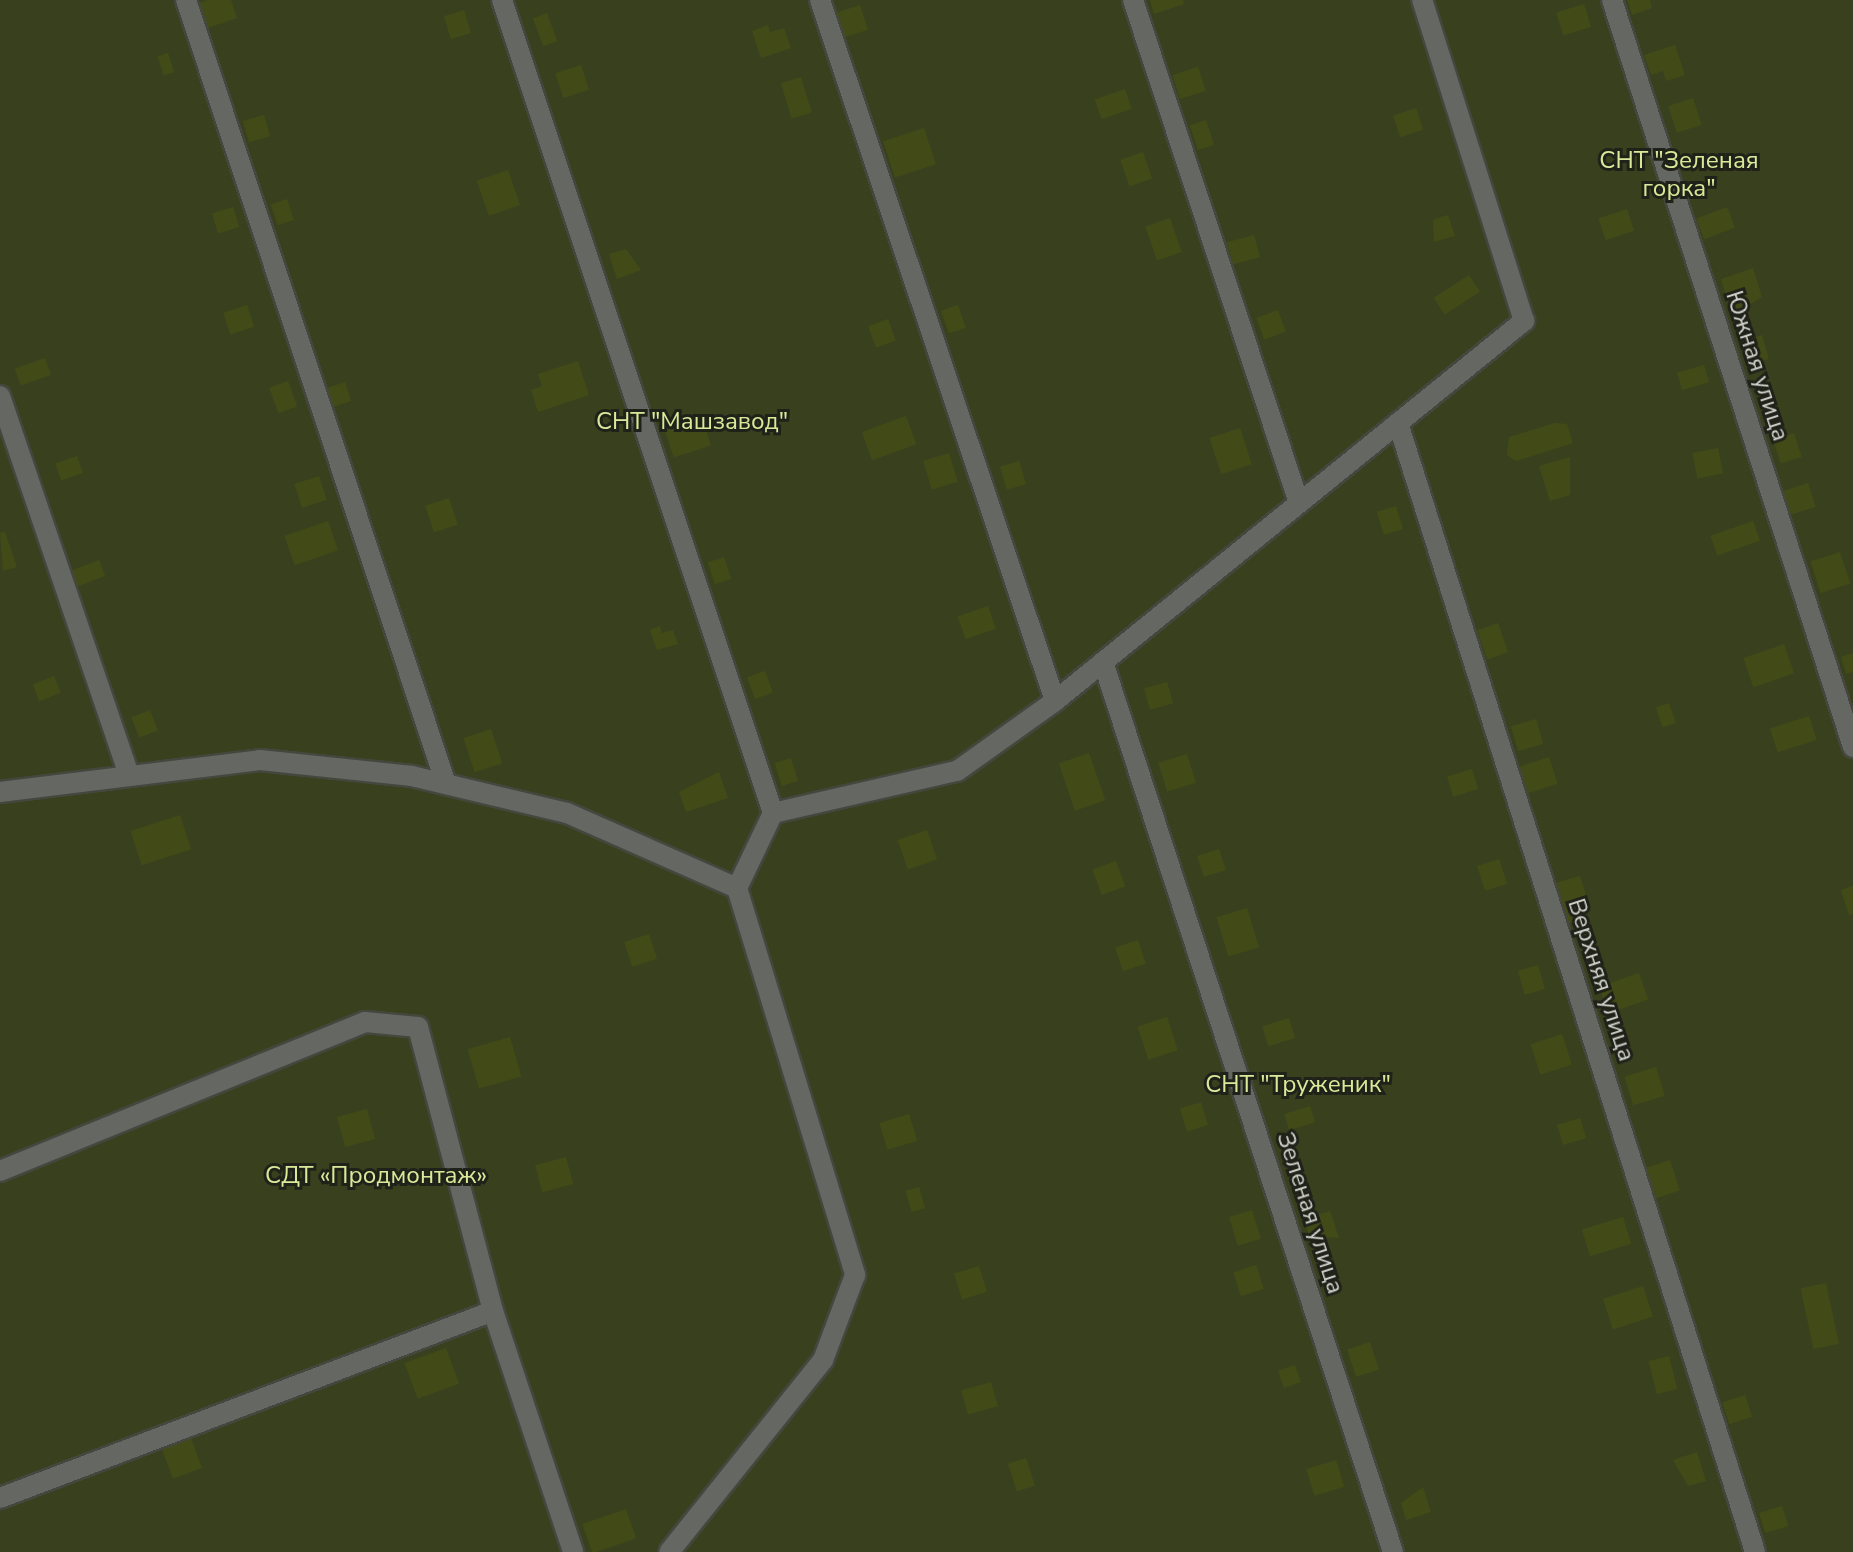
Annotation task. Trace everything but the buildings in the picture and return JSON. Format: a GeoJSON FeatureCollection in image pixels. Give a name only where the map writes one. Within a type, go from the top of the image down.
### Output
{"type":"FeatureCollection","features":[{"type":"Feature","properties":{"kind":"street"},"geometry":{"type":"LineString","coordinates":[[186,0],[446,784]]}},
{"type":"Feature","properties":{"kind":"street"},"geometry":{"type":"LineString","coordinates":[[502,0],[773,813],[737,888],[855,1275],[823,1360],[669,1552]]}},
{"type":"Feature","properties":{"kind":"street"},"geometry":{"type":"LineString","coordinates":[[820,0],[1055,701]]}},
{"type":"Feature","properties":{"kind":"street"},"geometry":{"type":"LineString","coordinates":[[1133,0],[1299,503]]}},
{"type":"Feature","properties":{"kind":"street"},"geometry":{"type":"LineString","coordinates":[[773,813],[957,771],[1055,701],[1524,321],[1422,0]]}},
{"type":"Feature","properties":{"kind":"street","name":"Южная улица"},"geometry":{"type":"LineString","coordinates":[[1612,0],[1853,747]]}},
{"type":"Feature","properties":{"kind":"street"},"geometry":{"type":"LineString","coordinates":[[0,396],[128,773]]}},
{"type":"Feature","properties":{"kind":"street","name":"Верхняя улица"},"geometry":{"type":"LineString","coordinates":[[1398,423],[1755,1552]]}},
{"type":"Feature","properties":{"kind":"street","name":"Зеленая улица"},"geometry":{"type":"LineString","coordinates":[[1103,662],[1393,1552]]}},
{"type":"Feature","properties":{"kind":"street"},"geometry":{"type":"LineString","coordinates":[[0,792],[128,773],[260,760],[446,784],[567,813],[737,888]]}},
{"type":"Feature","properties":{"kind":"street"},"geometry":{"type":"LineString","coordinates":[[0,1171],[365,1022],[418,1027],[493,1311],[573,1552]]}},
{"type":"Feature","properties":{"kind":"street"},"geometry":{"type":"LineString","coordinates":[[0,1498],[493,1311]]}},
{"type":"Feature","properties":{"kind":"green space"},"geometry":{"type":"Polygon","coordinates":[[[0,0],[1853,0],[1853,1552],[0,1552],[0,0]]]}},
{"type":"Feature","properties":{"kind":"park label","name":"СНТ \"Зеленая горка\""},"geometry":{"type":"Point","coordinates":[1679,175]}},
{"type":"Feature","properties":{"kind":"park label","name":"СНТ \"Машзавод\""},"geometry":{"type":"Point","coordinates":[692,422]}},
{"type":"Feature","properties":{"kind":"park label","name":"СНТ \"Труженик\""},"geometry":{"type":"Point","coordinates":[1298,1085]}},
{"type":"Feature","properties":{"kind":"park label","name":"СДТ «Продмонтаж»"},"geometry":{"type":"Point","coordinates":[376,1176]}}]}
